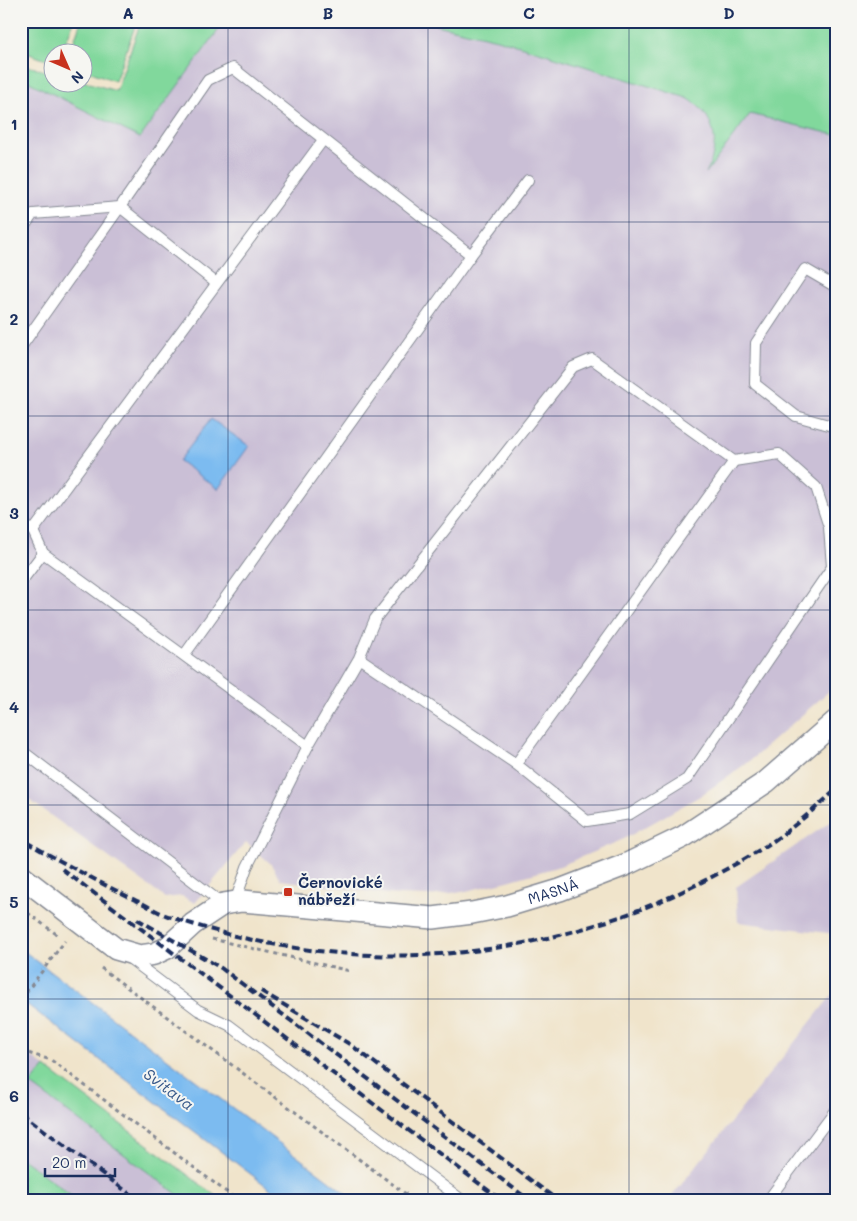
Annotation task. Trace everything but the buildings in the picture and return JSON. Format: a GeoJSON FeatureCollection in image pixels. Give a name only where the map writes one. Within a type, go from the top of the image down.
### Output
{"type":"FeatureCollection","features":[{"type":"Feature","properties":{"kind":"street","name":"MASNÁ"},"geometry":{"type":"LineString","coordinates":[[229,903],[433,918],[472,913],[551,892],[625,866],[683,837],[766,782],[836,721]]}},
{"type":"Feature","properties":{"kind":"street"},"geometry":{"type":"LineString","coordinates":[[21,876],[116,948],[152,960],[184,932],[229,903]]}},
{"type":"Feature","properties":{"kind":"lane"},"geometry":{"type":"LineString","coordinates":[[21,347],[208,80],[232,68],[471,255]]}},
{"type":"Feature","properties":{"kind":"lane"},"geometry":{"type":"LineString","coordinates":[[32,531],[323,140]]}},
{"type":"Feature","properties":{"kind":"lane"},"geometry":{"type":"LineString","coordinates":[[185,654],[471,255],[528,180]]}},
{"type":"Feature","properties":{"kind":"lane"},"geometry":{"type":"LineString","coordinates":[[21,231],[34,214],[120,207],[216,283]]}},
{"type":"Feature","properties":{"kind":"lane"},"geometry":{"type":"LineString","coordinates":[[836,287],[805,269],[756,343],[755,384],[796,416],[836,427]]}},
{"type":"Feature","properties":{"kind":"lane"},"geometry":{"type":"LineString","coordinates":[[21,750],[229,903],[308,746],[360,658],[375,619],[573,367],[592,359],[734,460],[779,454],[816,487],[830,527],[832,567],[687,779],[630,814],[587,821],[516,764],[360,658]]}},
{"type":"Feature","properties":{"kind":"lane"},"geometry":{"type":"LineString","coordinates":[[516,764],[734,460]]}},
{"type":"Feature","properties":{"kind":"lane"},"geometry":{"type":"LineString","coordinates":[[21,522],[32,531],[43,553],[185,654],[308,746]]}},
{"type":"Feature","properties":{"kind":"lane"},"geometry":{"type":"LineString","coordinates":[[21,582],[43,553]]}},
{"type":"Feature","properties":{"kind":"lane"},"geometry":{"type":"LineString","coordinates":[[152,960],[163,984],[198,1010],[229,1025],[462,1200]]}},
{"type":"Feature","properties":{"kind":"lane"},"geometry":{"type":"LineString","coordinates":[[152,960],[163,984]]}},
{"type":"Feature","properties":{"kind":"lane"},"geometry":{"type":"LineString","coordinates":[[768,1200],[836,1108]]}},
{"type":"Feature","properties":{"kind":"path"},"geometry":{"type":"LineString","coordinates":[[21,908],[72,946]]}},
{"type":"Feature","properties":{"kind":"path"},"geometry":{"type":"LineString","coordinates":[[184,932],[350,971]]}},
{"type":"Feature","properties":{"kind":"path"},"geometry":{"type":"LineString","coordinates":[[21,999],[65,941]]}},
{"type":"Feature","properties":{"kind":"path"},"geometry":{"type":"LineString","coordinates":[[94,962],[414,1200]]}},
{"type":"Feature","properties":{"kind":"path"},"geometry":{"type":"LineString","coordinates":[[21,1051],[51,1060],[236,1200]]}},
{"type":"Feature","properties":{"kind":"path"},"geometry":{"type":"LineString","coordinates":[[21,1188],[37,1200]]}},
{"type":"Feature","properties":{"kind":"shaded area"},"geometry":{"type":"Polygon","coordinates":[[[225,21],[419,21],[497,39],[687,98],[698,104],[708,116],[713,127],[714,150],[709,168],[750,114],[836,135],[836,685],[751,760],[700,796],[624,839],[560,866],[466,891],[429,896],[397,895],[281,880],[270,863],[246,842],[195,903],[182,896],[165,898],[21,794],[21,78],[42,89],[42,92],[49,92],[140,138],[225,21]]]}},
{"type":"Feature","properties":{"kind":"shaded area"},"geometry":{"type":"Polygon","coordinates":[[[836,818],[836,934],[738,922],[736,887],[836,818]]]}},
{"type":"Feature","properties":{"kind":"shaded area"},"geometry":{"type":"Polygon","coordinates":[[[836,990],[836,1200],[669,1200],[836,990]]]}},
{"type":"Feature","properties":{"kind":"shaded area"},"geometry":{"type":"Polygon","coordinates":[[[21,1049],[45,1067],[31,1084],[185,1200],[78,1200],[21,1158],[21,1049]]]}},
{"type":"Feature","properties":{"kind":"green space"},"geometry":{"type":"Polygon","coordinates":[[[21,21],[74,21],[66,42],[42,42],[42,58],[21,51],[21,21]]]}},
{"type":"Feature","properties":{"kind":"green space"},"geometry":{"type":"Polygon","coordinates":[[[81,21],[137,21],[115,81],[92,72],[92,42],[74,42],[81,21]]]}},
{"type":"Feature","properties":{"kind":"green space"},"geometry":{"type":"Polygon","coordinates":[[[141,21],[225,21],[140,138],[49,92],[92,92],[92,84],[116,91],[141,21]]]}},
{"type":"Feature","properties":{"kind":"green space"},"geometry":{"type":"Polygon","coordinates":[[[419,21],[836,21],[836,135],[750,114],[706,173],[713,151],[713,131],[704,113],[687,98],[497,39],[419,21]]]}},
{"type":"Feature","properties":{"kind":"green space"},"geometry":{"type":"Polygon","coordinates":[[[21,64],[42,70],[42,89],[21,78],[21,64]]]}},
{"type":"Feature","properties":{"kind":"green space"},"geometry":{"type":"Polygon","coordinates":[[[45,1067],[221,1200],[185,1200],[30,1084],[45,1067]]]}},
{"type":"Feature","properties":{"kind":"green space"},"geometry":{"type":"Polygon","coordinates":[[[21,1158],[78,1200],[21,1200],[21,1158]]]}},
{"type":"Feature","properties":{"kind":"water"},"geometry":{"type":"Polygon","coordinates":[[[211,419],[249,446],[218,489],[179,461],[211,419]]]}},
{"type":"Feature","properties":{"kind":"water","name":"Svitava"},"geometry":{"type":"Polygon","coordinates":[[[21,949],[355,1200],[285,1200],[21,1000],[21,949]]]}},
{"type":"Feature","properties":{"kind":"railway"},"geometry":{"type":"LineString","coordinates":[[26,842],[94,879],[171,917],[246,938],[321,951],[396,955],[471,951],[544,939],[617,918],[688,889],[767,845],[798,823],[836,790]]}},
{"type":"Feature","properties":{"kind":"railway"},"geometry":{"type":"LineString","coordinates":[[62,869],[501,1200]]}},
{"type":"Feature","properties":{"kind":"railway"},"geometry":{"type":"LineString","coordinates":[[137,919],[221,968],[529,1200]]}},
{"type":"Feature","properties":{"kind":"railway"},"geometry":{"type":"LineString","coordinates":[[261,991],[351,1045],[557,1200]]}},
{"type":"Feature","properties":{"kind":"railway"},"geometry":{"type":"LineString","coordinates":[[21,1113],[138,1200]]}},
{"type":"Feature","properties":{"kind":"place","name":"Černovické nábřeží"},"geometry":{"type":"Point","coordinates":[288,892]}}]}
